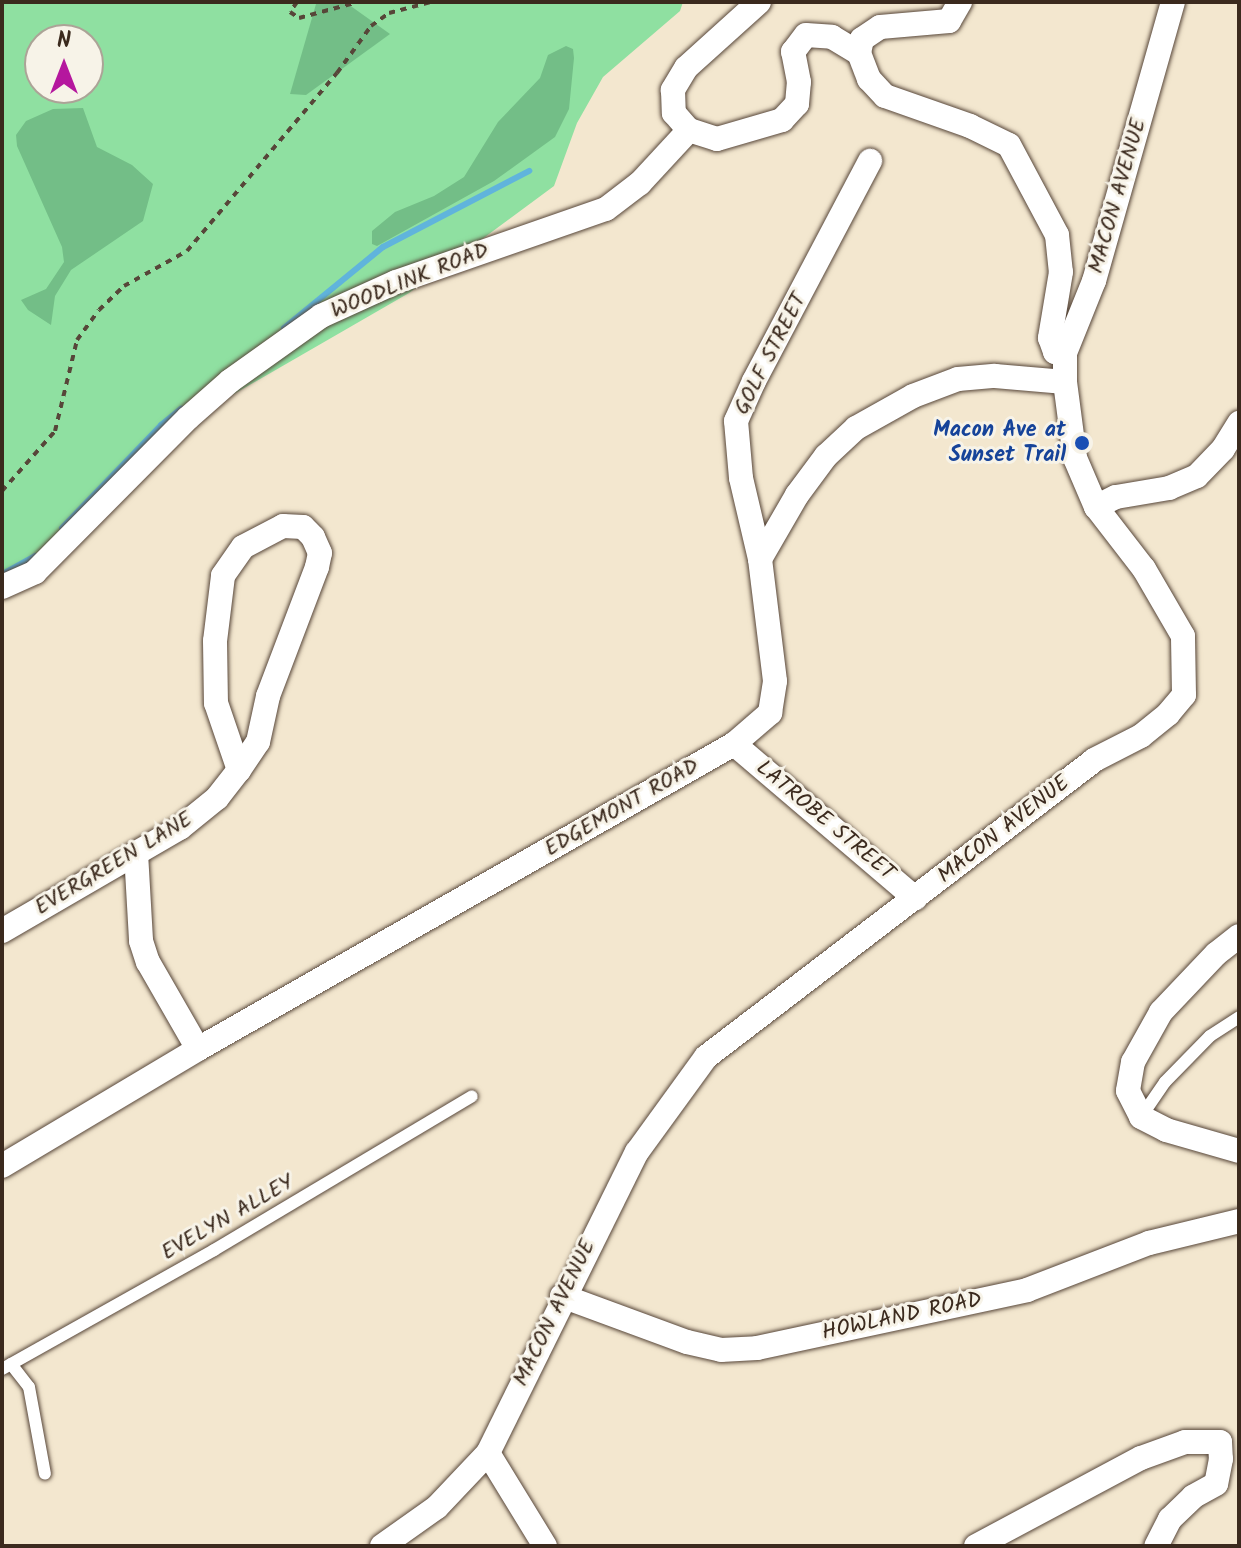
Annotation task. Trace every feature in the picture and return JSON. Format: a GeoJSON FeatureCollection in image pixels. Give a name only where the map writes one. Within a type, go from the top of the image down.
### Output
{"type":"FeatureCollection","features":[{"type":"Feature","properties":{"kind":"street"},"geometry":{"type":"LineString","coordinates":[[759,2],[686,68],[673,90],[674,113],[689,130],[717,139],[782,120],[797,104],[799,82],[793,52],[806,35],[832,37],[859,53]]}},
{"type":"Feature","properties":{"kind":"street"},"geometry":{"type":"LineString","coordinates":[[960,2],[949,21],[880,27],[862,39],[859,53],[869,79],[885,96],[970,126],[1009,145],[1057,235],[1061,272],[1050,338],[1055,352],[1065,353]]}},
{"type":"Feature","properties":{"kind":"street","name":"MACON AVENUE"},"geometry":{"type":"LineString","coordinates":[[382,1546],[437,1507],[488,1453],[562,1296],[637,1152],[706,1057],[1094,760],[1141,736],[1168,714],[1184,695],[1183,636],[1144,569],[1096,507],[1075,458],[1065,382],[1065,353],[1094,281],[1173,2]]}},
{"type":"Feature","properties":{"kind":"street","name":"WOODLINK ROAD"},"geometry":{"type":"LineString","coordinates":[[2,587],[35,572],[188,418],[230,381],[321,316],[396,282],[606,209],[640,183],[689,130]]}},
{"type":"Feature","properties":{"kind":"street","name":"GOLF STREET"},"geometry":{"type":"LineString","coordinates":[[760,559],[741,478],[736,421],[870,161]]}},
{"type":"Feature","properties":{"kind":"street"},"geometry":{"type":"LineString","coordinates":[[760,559],[797,495],[826,456],[868,422],[913,396],[958,379],[995,376],[1065,382]]}},
{"type":"Feature","properties":{"kind":"street"},"geometry":{"type":"LineString","coordinates":[[1096,507],[1116,497],[1169,488],[1197,476],[1237,430]]}},
{"type":"Feature","properties":{"kind":"street","name":"EVERGREEN LANE"},"geometry":{"type":"LineString","coordinates":[[2,931],[180,828],[217,798],[239,770],[258,742],[268,696],[320,553],[313,537],[303,527],[283,526],[243,547],[231,559],[218,599],[216,703],[239,770]]}},
{"type":"Feature","properties":{"kind":"street","name":"EDGEMONT ROAD"},"geometry":{"type":"LineString","coordinates":[[2,1166],[198,1049],[734,744],[770,713],[775,681],[760,559]]}},
{"type":"Feature","properties":{"kind":"street","name":"LATROBE STREET"},"geometry":{"type":"LineString","coordinates":[[734,744],[915,898]]}},
{"type":"Feature","properties":{"kind":"street"},"geometry":{"type":"LineString","coordinates":[[136,853],[141,941],[148,962],[198,1049]]}},
{"type":"Feature","properties":{"kind":"street"},"geometry":{"type":"LineString","coordinates":[[1239,936],[1216,954],[1169,1003],[1133,1062],[1128,1091],[1141,1117],[1166,1130],[1239,1151]]}},
{"type":"Feature","properties":{"kind":"street","name":"HOWLAND ROAD"},"geometry":{"type":"LineString","coordinates":[[562,1296],[687,1342],[721,1350],[757,1348],[1027,1290],[1149,1243],[1239,1221]]}},
{"type":"Feature","properties":{"kind":"street"},"geometry":{"type":"LineString","coordinates":[[976,1546],[1141,1458],[1185,1442],[1220,1442],[1221,1459],[1216,1484],[1193,1497],[1170,1519],[1156,1546]]}},
{"type":"Feature","properties":{"kind":"street"},"geometry":{"type":"LineString","coordinates":[[488,1453],[545,1546]]}},
{"type":"Feature","properties":{"kind":"lane"},"geometry":{"type":"LineString","coordinates":[[1141,1117],[1165,1082],[1210,1036],[1239,1017]]}},
{"type":"Feature","properties":{"kind":"lane","name":"EVELYN ALLEY"},"geometry":{"type":"LineString","coordinates":[[7,1366],[214,1250],[472,1096]]}},
{"type":"Feature","properties":{"kind":"lane"},"geometry":{"type":"LineString","coordinates":[[7,1366],[29,1387],[45,1474]]}},
{"type":"Feature","properties":{"kind":"path"},"geometry":{"type":"LineString","coordinates":[[297,2],[290,12],[299,18],[358,2]]}},
{"type":"Feature","properties":{"kind":"path"},"geometry":{"type":"LineString","coordinates":[[2,491],[55,431],[77,340],[99,310],[124,286],[187,251],[337,73],[371,26],[389,13],[431,2]]}},
{"type":"Feature","properties":{"kind":"green space"},"geometry":{"type":"Polygon","coordinates":[[[2,2],[683,2],[680,11],[603,77],[577,123],[554,186],[409,293],[227,398],[2,594],[2,2]]]}},
{"type":"Feature","properties":{"kind":"green space"},"geometry":{"type":"Polygon","coordinates":[[[345,2],[390,34],[306,95],[290,94],[316,4],[345,2]]]}},
{"type":"Feature","properties":{"kind":"green space"},"geometry":{"type":"Polygon","coordinates":[[[566,46],[573,49],[574,58],[569,109],[555,137],[494,181],[377,246],[372,244],[372,231],[395,212],[434,196],[464,177],[498,122],[540,78],[548,55],[566,46]]]}},
{"type":"Feature","properties":{"kind":"green space"},"geometry":{"type":"Polygon","coordinates":[[[83,108],[97,147],[132,165],[153,184],[143,221],[71,270],[55,296],[51,325],[28,310],[21,300],[46,289],[64,262],[62,247],[17,146],[16,135],[26,121],[53,109],[83,108]]]}},
{"type":"Feature","properties":{"kind":"waterway"},"geometry":{"type":"LineString","coordinates":[[284,328],[383,247],[529,171]]}},
{"type":"Feature","properties":{"kind":"waterway"},"geometry":{"type":"LineString","coordinates":[[62,528],[161,425],[181,409]]}},
{"type":"Feature","properties":{"kind":"waterway"},"geometry":{"type":"LineString","coordinates":[[6,572],[35,556]]}},
{"type":"Feature","properties":{"kind":"place","name":"Macon Ave at Sunset Trail"},"geometry":{"type":"Point","coordinates":[1082,443]}}]}
